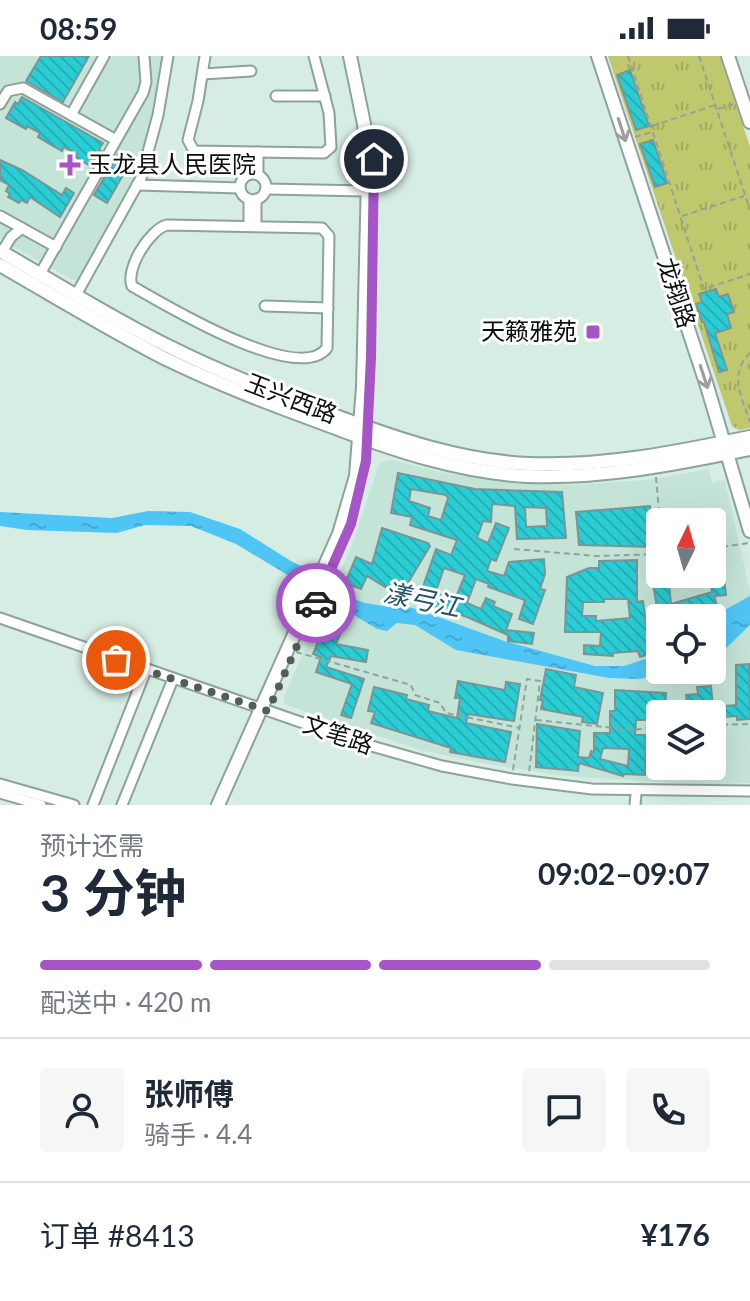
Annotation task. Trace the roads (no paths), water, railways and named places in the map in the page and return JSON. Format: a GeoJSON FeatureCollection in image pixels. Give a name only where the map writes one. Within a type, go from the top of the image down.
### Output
{"type":"FeatureCollection","features":[{"type":"Feature","properties":{"kind":"main road"},"geometry":{"type":"LineString","coordinates":[[226,805],[265,710],[356,510],[363,478],[367,191],[364,124],[350,56]]}},
{"type":"Feature","properties":{"kind":"main road"},"geometry":{"type":"LineString","coordinates":[[357,56],[369,114],[374,168],[364,433]]}},
{"type":"Feature","properties":{"kind":"main road","name":"龙翔路"},"geometry":{"type":"LineString","coordinates":[[598,56],[726,448],[750,531]]}},
{"type":"Feature","properties":{"kind":"main road"},"geometry":{"type":"LineString","coordinates":[[728,56],[750,122]]}},
{"type":"Feature","properties":{"kind":"main road","name":"玉兴西路"},"geometry":{"type":"LineString","coordinates":[[1,256],[136,343],[195,372],[440,463],[505,474],[574,476],[654,468],[726,448],[750,437]]}},
{"type":"Feature","properties":{"kind":"main road","name":"玉兴西路"},"geometry":{"type":"LineString","coordinates":[[1,256],[40,274],[142,333],[200,362],[364,433],[443,451],[527,464],[621,460],[726,448],[750,449]]}},
{"type":"Feature","properties":{"kind":"main road"},"geometry":{"type":"LineString","coordinates":[[218,805],[295,651],[314,600]]}},
{"type":"Feature","properties":{"kind":"street"},"geometry":{"type":"LineString","coordinates":[[71,115],[104,56]]}},
{"type":"Feature","properties":{"kind":"street"},"geometry":{"type":"LineString","coordinates":[[40,274],[143,93],[146,82],[144,56]]}},
{"type":"Feature","properties":{"kind":"street"},"geometry":{"type":"LineString","coordinates":[[76,295],[137,185],[154,136],[168,56]]}},
{"type":"Feature","properties":{"kind":"street"},"geometry":{"type":"LineString","coordinates":[[205,56],[188,140],[194,151],[324,153],[331,147],[325,96],[314,56]]}},
{"type":"Feature","properties":{"kind":"street"},"geometry":{"type":"LineString","coordinates":[[203,74],[251,71]]}},
{"type":"Feature","properties":{"kind":"street"},"geometry":{"type":"LineString","coordinates":[[0,104],[8,91],[23,88],[116,140]]}},
{"type":"Feature","properties":{"kind":"street"},"geometry":{"type":"LineString","coordinates":[[276,96],[325,96]]}},
{"type":"Feature","properties":{"kind":"street"},"geometry":{"type":"LineString","coordinates":[[254,152],[254,175]]}},
{"type":"Feature","properties":{"kind":"street"},"geometry":{"type":"LineString","coordinates":[[254,175],[265,182],[266,189],[263,196],[253,199],[243,195],[240,188],[242,180],[254,175]]}},
{"type":"Feature","properties":{"kind":"street"},"geometry":{"type":"LineString","coordinates":[[137,185],[240,188]]}},
{"type":"Feature","properties":{"kind":"street"},"geometry":{"type":"LineString","coordinates":[[266,189],[367,191]]}},
{"type":"Feature","properties":{"kind":"street"},"geometry":{"type":"LineString","coordinates":[[252,226],[253,199]]}},
{"type":"Feature","properties":{"kind":"street"},"geometry":{"type":"LineString","coordinates":[[0,216],[56,247]]}},
{"type":"Feature","properties":{"kind":"street"},"geometry":{"type":"LineString","coordinates":[[160,226],[252,226],[322,228],[329,236],[327,348],[316,357],[282,356],[221,334],[130,283],[130,272],[151,233],[160,226]]}},
{"type":"Feature","properties":{"kind":"street"},"geometry":{"type":"LineString","coordinates":[[1,256],[11,237],[22,228]]}},
{"type":"Feature","properties":{"kind":"street"},"geometry":{"type":"LineString","coordinates":[[265,306],[328,308]]}},
{"type":"Feature","properties":{"kind":"street","name":"文笔路"},"geometry":{"type":"LineString","coordinates":[[0,618],[415,759],[528,782],[592,789],[750,794]]}},
{"type":"Feature","properties":{"kind":"street"},"geometry":{"type":"LineString","coordinates":[[93,805],[146,670]]}},
{"type":"Feature","properties":{"kind":"street"},"geometry":{"type":"LineString","coordinates":[[122,805],[173,679]]}},
{"type":"Feature","properties":{"kind":"street"},"geometry":{"type":"LineString","coordinates":[[0,784],[74,805]]}},
{"type":"Feature","properties":{"kind":"street","name":"文笔路"},"geometry":{"type":"LineString","coordinates":[[592,789],[636,800],[726,801],[750,794]]}},
{"type":"Feature","properties":{"kind":"street"},"geometry":{"type":"LineString","coordinates":[[0,793],[41,805]]}},
{"type":"Feature","properties":{"kind":"water"},"geometry":{"type":"Polygon","coordinates":[[[148,511],[190,512],[240,529],[365,603],[390,607],[403,605],[504,641],[595,666],[624,666],[646,659],[646,677],[609,678],[456,650],[415,625],[397,623],[387,631],[377,629],[236,544],[191,526],[145,525],[117,533],[0,526],[0,512],[112,518],[148,511]]]}},
{"type":"Feature","properties":{"kind":"water"},"geometry":{"type":"Polygon","coordinates":[[[750,596],[750,625],[726,648],[726,609],[750,596]]]}},
{"type":"Feature","properties":{"kind":"place","name":"玉龙县人民医院"},"geometry":{"type":"Point","coordinates":[70,165]}},
{"type":"Feature","properties":{"kind":"place","name":"天籁雅苑"},"geometry":{"type":"Point","coordinates":[593,332]}},
{"type":"Feature","properties":{"kind":"water label","name":"漾弓江"},"geometry":{"type":"Point","coordinates":[422,600]}}]}
